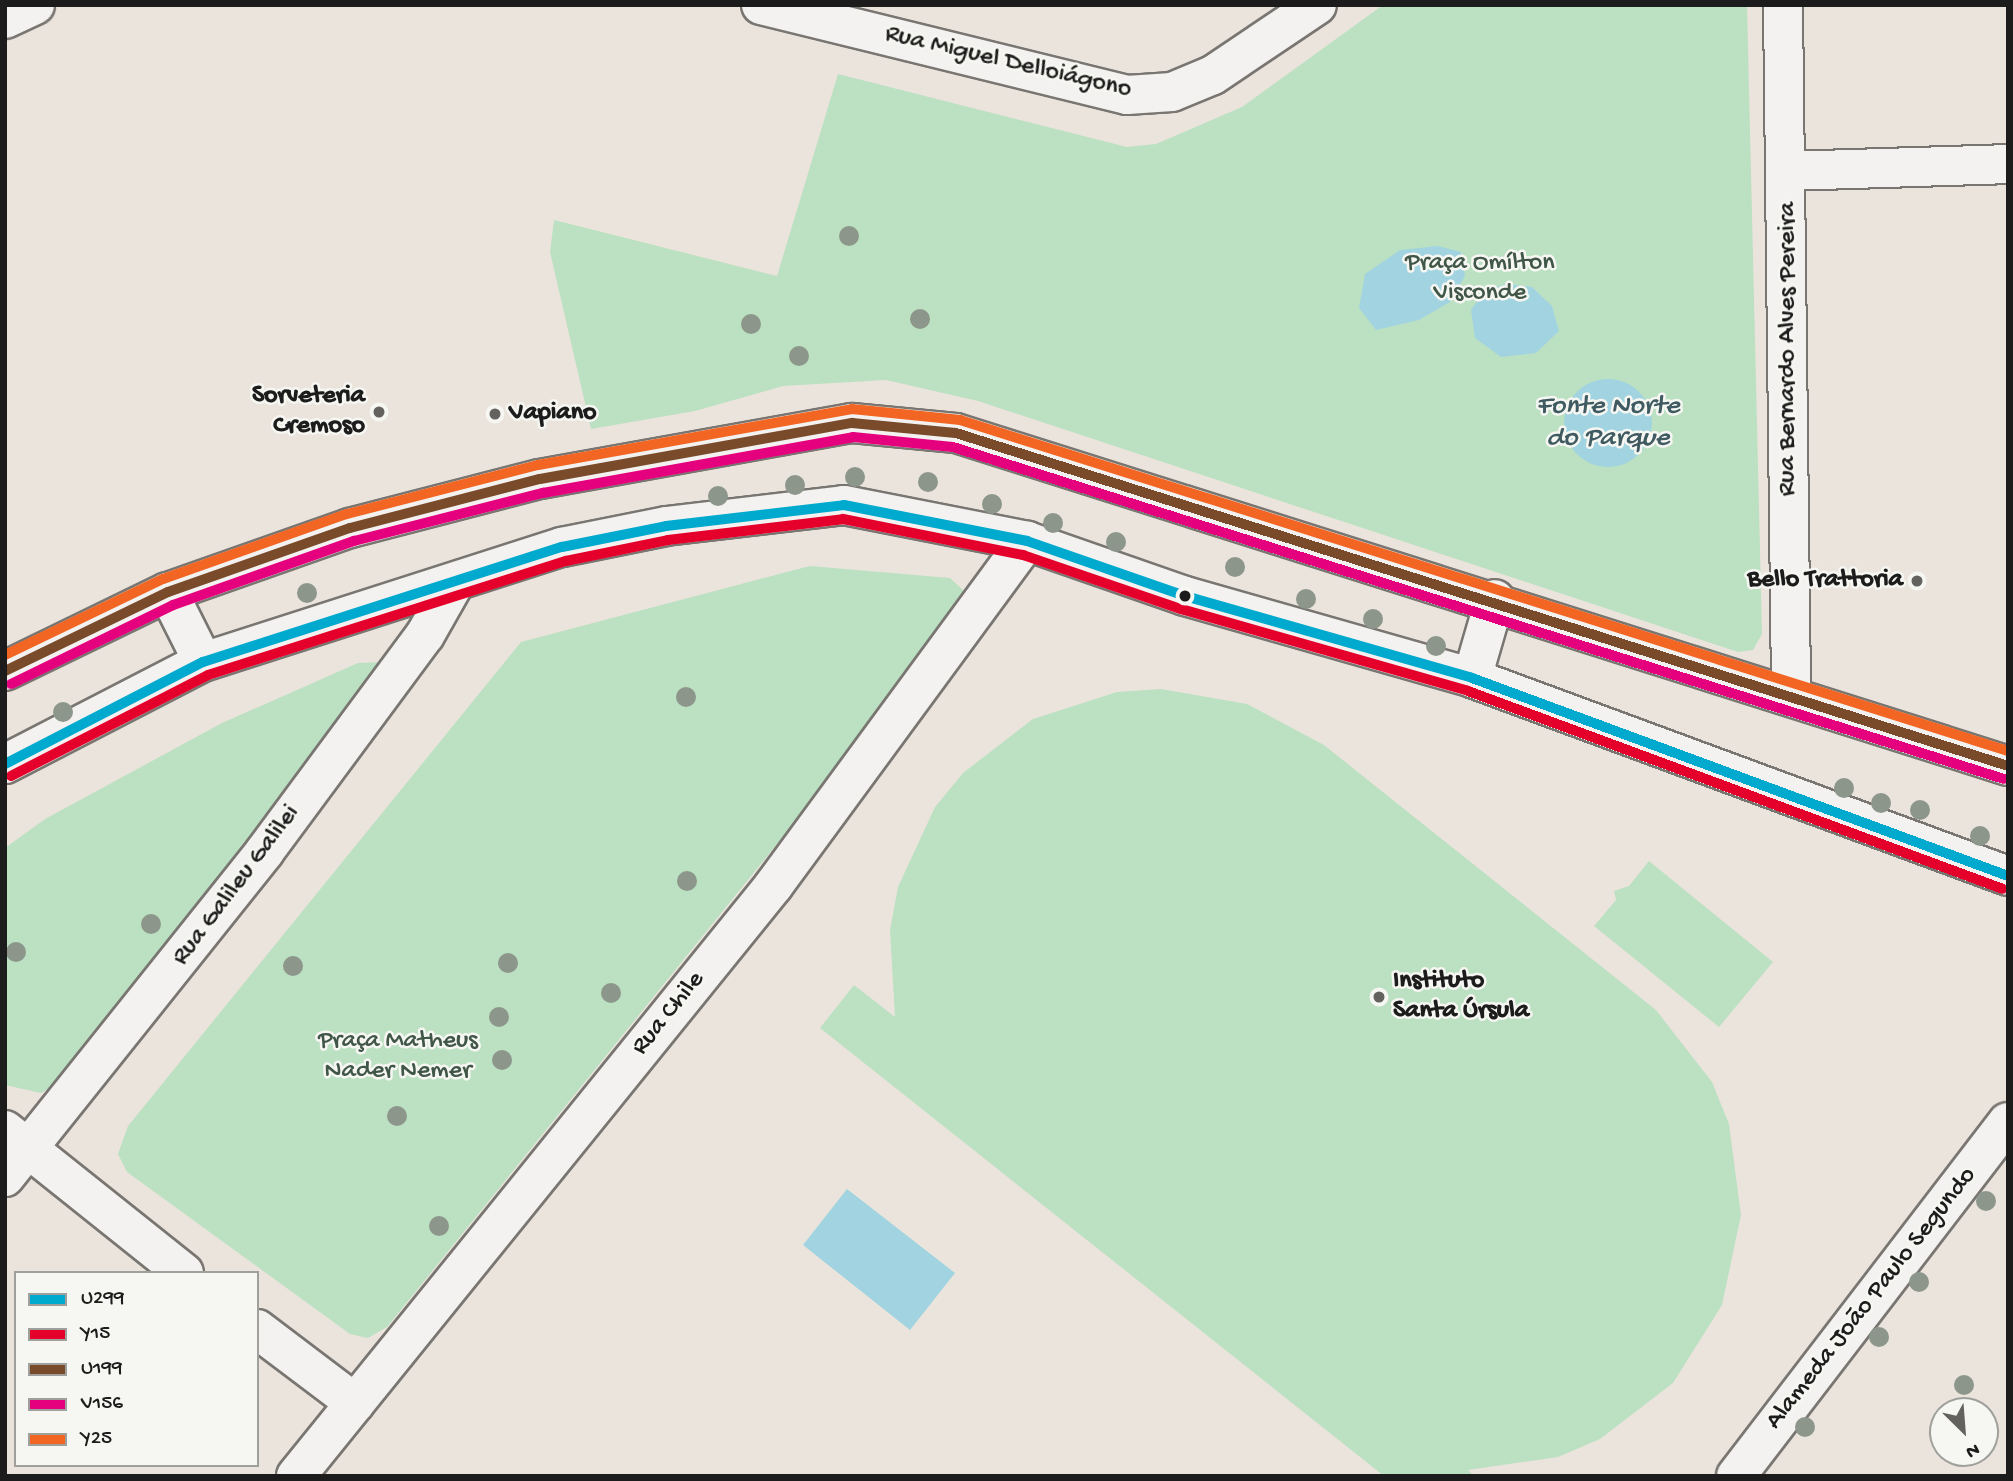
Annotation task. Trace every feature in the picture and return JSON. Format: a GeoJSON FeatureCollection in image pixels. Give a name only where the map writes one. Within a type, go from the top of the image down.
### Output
{"type":"FeatureCollection","features":[{"type":"Feature","properties":{"kind":"main road"},"geometry":{"type":"LineString","coordinates":[[5,19],[35,5]]}},
{"type":"Feature","properties":{"kind":"main road","name":"Rua Miguel Delloiágono"},"geometry":{"type":"LineString","coordinates":[[781,7],[1127,95],[1171,92],[1213,75],[1317,5]]}},
{"type":"Feature","properties":{"kind":"main road","name":"Rua Bernardo Alves Pereira"},"geometry":{"type":"LineString","coordinates":[[1783,5],[1788,171],[1791,693]]}},
{"type":"Feature","properties":{"kind":"main road"},"geometry":{"type":"LineString","coordinates":[[1788,171],[2008,164]]}},
{"type":"Feature","properties":{"kind":"main road"},"geometry":{"type":"LineString","coordinates":[[5,671],[168,592],[350,528],[515,486],[852,422],[956,433],[1495,598],[2008,766]]}},
{"type":"Feature","properties":{"kind":"main road"},"geometry":{"type":"LineString","coordinates":[[5,764],[202,662],[454,584],[562,547],[844,505],[1027,541],[1185,596],[1472,678],[2008,876]]}},
{"type":"Feature","properties":{"kind":"main road","name":"Rua Chile"},"geometry":{"type":"LineString","coordinates":[[296,1476],[774,885],[1027,541]]}},
{"type":"Feature","properties":{"kind":"main road","name":"Rua Galileu Galilei"},"geometry":{"type":"LineString","coordinates":[[13,1152],[265,851],[425,635],[454,584]]}},
{"type":"Feature","properties":{"kind":"main road"},"geometry":{"type":"LineString","coordinates":[[168,592],[202,662]]}},
{"type":"Feature","properties":{"kind":"main road"},"geometry":{"type":"LineString","coordinates":[[1472,678],[1495,598]]}},
{"type":"Feature","properties":{"kind":"main road","name":"Alameda João Paulo Segundo"},"geometry":{"type":"LineString","coordinates":[[1736,1476],[2008,1122]]}},
{"type":"Feature","properties":{"kind":"main road"},"geometry":{"type":"LineString","coordinates":[[13,1152],[181,1271]]}},
{"type":"Feature","properties":{"kind":"main road"},"geometry":{"type":"LineString","coordinates":[[259,1331],[355,1403]]}},
{"type":"Feature","properties":{"kind":"green space","name":"Praça Omílton Visconde"},"geometry":{"type":"Polygon","coordinates":[[[1383,5],[1747,5],[1762,634],[1753,650],[1738,652],[978,401],[886,380],[783,386],[695,411],[591,429],[550,252],[554,220],[777,276],[838,74],[1127,147],[1156,144],[1242,107],[1383,5]]]}},
{"type":"Feature","properties":{"kind":"green space","name":"Praça Matheus Nader Nemer"},"geometry":{"type":"Polygon","coordinates":[[[810,566],[950,578],[966,593],[961,616],[387,1327],[368,1338],[350,1334],[127,1172],[118,1154],[128,1126],[521,642],[810,566]]]}},
{"type":"Feature","properties":{"kind":"green space"},"geometry":{"type":"Polygon","coordinates":[[[384,662],[387,678],[66,1078],[41,1093],[5,1085],[5,848],[45,819],[222,723],[358,663],[384,662]]]}},
{"type":"Feature","properties":{"kind":"green space"},"geometry":{"type":"Polygon","coordinates":[[[1161,689],[1247,704],[1324,745],[1656,1010],[1712,1082],[1729,1124],[1741,1215],[1722,1305],[1673,1383],[1600,1439],[1558,1457],[1468,1470],[1474,1476],[1384,1476],[820,1028],[854,985],[895,1017],[890,930],[898,887],[935,807],[963,773],[1033,719],[1117,692],[1161,689]]]}},
{"type":"Feature","properties":{"kind":"green space"},"geometry":{"type":"Polygon","coordinates":[[[1649,861],[1773,962],[1719,1027],[1594,926],[1616,900],[1614,891],[1629,886],[1649,861]]]}},
{"type":"Feature","properties":{"kind":"water"},"geometry":{"type":"Polygon","coordinates":[[[1438,246],[1461,252],[1465,276],[1450,302],[1419,320],[1376,330],[1359,308],[1365,274],[1400,250],[1438,246]]]}},
{"type":"Feature","properties":{"kind":"water"},"geometry":{"type":"Polygon","coordinates":[[[1506,284],[1532,287],[1552,306],[1559,331],[1536,353],[1501,357],[1475,338],[1471,310],[1484,291],[1506,284]]]}},
{"type":"Feature","properties":{"kind":"water","name":"Fonte Norte do Parque"},"geometry":{"type":"Polygon","coordinates":[[[1608,379],[1625,383],[1639,392],[1648,406],[1652,423],[1648,440],[1639,454],[1625,463],[1608,467],[1591,463],[1577,454],[1568,440],[1564,423],[1568,406],[1577,392],[1591,383],[1608,379]]]}},
{"type":"Feature","properties":{"kind":"water"},"geometry":{"type":"Polygon","coordinates":[[[847,1189],[955,1273],[910,1330],[803,1245],[847,1189]]]}},
{"type":"Feature","properties":{"kind":"transit line","name":"Y25"},"geometry":{"type":"LineString","coordinates":[[5,655],[163,579],[347,514],[538,465],[852,409],[960,420],[2008,751]]}},
{"type":"Feature","properties":{"kind":"transit line","name":"U199"},"geometry":{"type":"LineString","coordinates":[[5,671],[168,592],[350,528],[540,479],[852,423],[956,433],[2008,766]]}},
{"type":"Feature","properties":{"kind":"transit line","name":"V156"},"geometry":{"type":"LineString","coordinates":[[11,684],[173,605],[354,541],[543,493],[853,437],[953,447],[2004,779]]}},
{"type":"Feature","properties":{"kind":"transit line","name":"U299"},"geometry":{"type":"LineString","coordinates":[[5,764],[203,662],[562,547],[666,526],[844,505],[1027,541],[1185,596],[1472,678],[2008,876]]}},
{"type":"Feature","properties":{"kind":"transit line","name":"Y15"},"geometry":{"type":"LineString","coordinates":[[11,776],[208,675],[566,561],[668,540],[843,519],[1023,555],[1181,609],[1468,691],[2003,889]]}},
{"type":"Feature","properties":{"kind":"place","name":"Sorveteria Cremoso"},"geometry":{"type":"Point","coordinates":[379,412]}},
{"type":"Feature","properties":{"kind":"place","name":"Vapiano"},"geometry":{"type":"Point","coordinates":[495,414]}},
{"type":"Feature","properties":{"kind":"place","name":"Bello Trattoria"},"geometry":{"type":"Point","coordinates":[1917,581]}},
{"type":"Feature","properties":{"kind":"place","name":"Instituto Santa Úrsula"},"geometry":{"type":"Point","coordinates":[1379,997]}}]}
